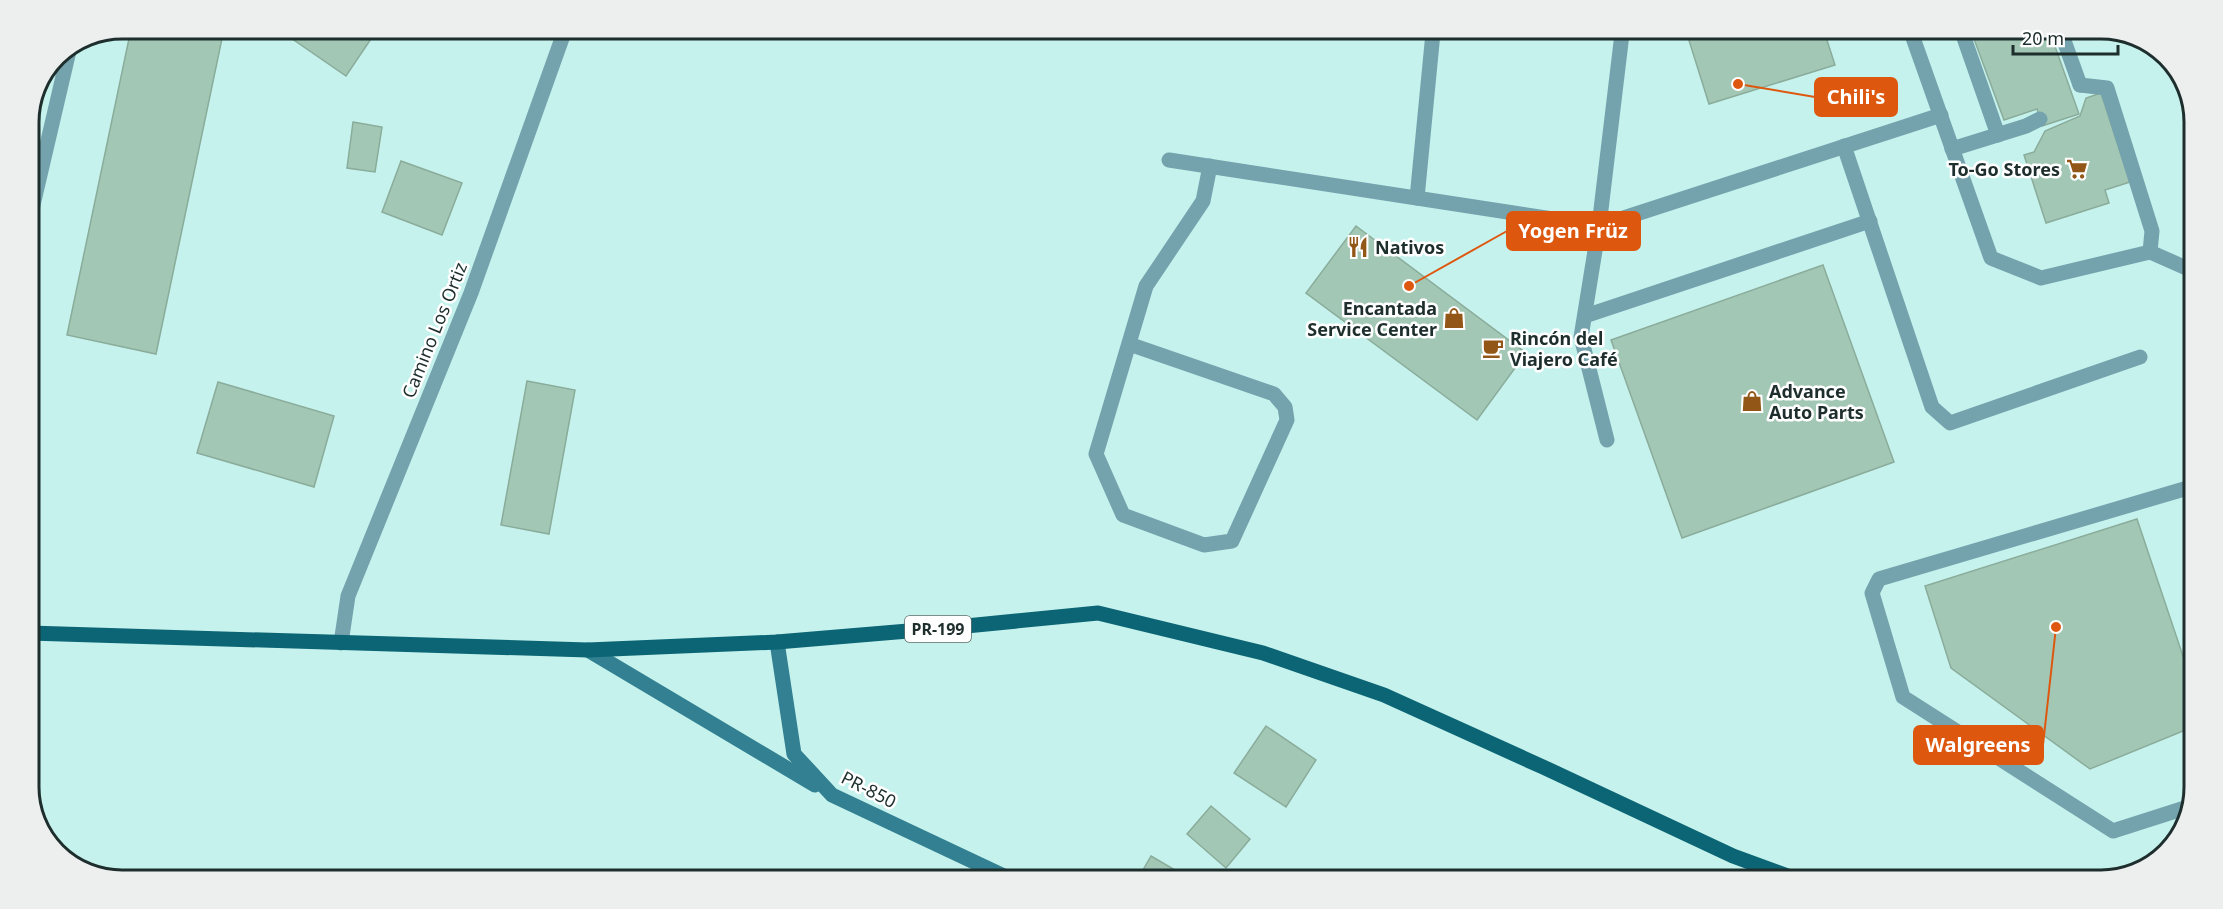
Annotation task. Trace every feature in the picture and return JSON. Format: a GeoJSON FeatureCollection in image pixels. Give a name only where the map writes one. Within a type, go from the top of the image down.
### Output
{"type":"FeatureCollection","features":[{"type":"Feature","properties":{"kind":"main road","name":"PR-199"},"geometry":{"type":"LineString","coordinates":[[39,633],[588,650],[777,642],[1098,613],[1263,653],[1384,695],[1733,856],[1771,870]]}},
{"type":"Feature","properties":{"kind":"street","name":"Camino Los Ortiz"},"geometry":{"type":"LineString","coordinates":[[341,643],[348,596],[471,293],[561,39]]}},
{"type":"Feature","properties":{"kind":"street"},"geometry":{"type":"LineString","coordinates":[[1417,198],[1432,39]]}},
{"type":"Feature","properties":{"kind":"street"},"geometry":{"type":"LineString","coordinates":[[1607,440],[1581,337],[1599,226],[1621,39]]}},
{"type":"Feature","properties":{"kind":"street"},"geometry":{"type":"LineString","coordinates":[[1914,39],[1991,258],[2041,278],[2150,252],[2184,267]]}},
{"type":"Feature","properties":{"kind":"street"},"geometry":{"type":"LineString","coordinates":[[1964,39],[1998,135]]}},
{"type":"Feature","properties":{"kind":"street"},"geometry":{"type":"LineString","coordinates":[[2063,39],[2076,89],[2107,88],[2152,231],[2150,252]]}},
{"type":"Feature","properties":{"kind":"street"},"geometry":{"type":"LineString","coordinates":[[39,151],[66,61]]}},
{"type":"Feature","properties":{"kind":"street"},"geometry":{"type":"LineString","coordinates":[[1169,160],[1599,226],[1941,115]]}},
{"type":"Feature","properties":{"kind":"street"},"geometry":{"type":"LineString","coordinates":[[1952,150],[1998,135],[2036,117]]}},
{"type":"Feature","properties":{"kind":"street"},"geometry":{"type":"LineString","coordinates":[[1844,146],[1932,407],[1950,423],[2140,357]]}},
{"type":"Feature","properties":{"kind":"street"},"geometry":{"type":"LineString","coordinates":[[1129,344],[1274,394],[1285,407],[1287,420],[1232,541],[1204,545],[1123,515],[1096,454],[1146,286],[1203,201],[1210,166]]}},
{"type":"Feature","properties":{"kind":"street"},"geometry":{"type":"LineString","coordinates":[[1585,316],[1870,221]]}},
{"type":"Feature","properties":{"kind":"street"},"geometry":{"type":"LineString","coordinates":[[2180,809],[2113,831],[1903,697],[1872,593],[1879,579],[2184,489]]}},
{"type":"Feature","properties":{"kind":"street","name":"PR-850"},"geometry":{"type":"LineString","coordinates":[[777,642],[794,754],[832,795],[991,870]]}},
{"type":"Feature","properties":{"kind":"street"},"geometry":{"type":"LineString","coordinates":[[588,650],[832,795]]}},
{"type":"Feature","properties":{"kind":"building"},"geometry":{"type":"Polygon","coordinates":[[[129,39],[222,39],[156,354],[67,335],[129,39]]]}},
{"type":"Feature","properties":{"kind":"building"},"geometry":{"type":"Polygon","coordinates":[[[292,39],[371,39],[346,76],[292,39]]]}},
{"type":"Feature","properties":{"kind":"building"},"geometry":{"type":"Polygon","coordinates":[[[1689,39],[1827,39],[1835,65],[1709,104],[1689,39]]]}},
{"type":"Feature","properties":{"kind":"building"},"geometry":{"type":"Polygon","coordinates":[[[1974,39],[2052,39],[2079,114],[2042,126],[2037,109],[2004,120],[1974,39]]]}},
{"type":"Feature","properties":{"kind":"building","name":"To-Go Stores"},"geometry":{"type":"Polygon","coordinates":[[[2101,93],[2130,182],[2105,190],[2109,203],[2046,223],[2024,155],[2034,152],[2045,131],[2080,116],[2086,98],[2101,93]]]}},
{"type":"Feature","properties":{"kind":"building"},"geometry":{"type":"Polygon","coordinates":[[[353,122],[382,127],[375,172],[347,168],[353,122]]]}},
{"type":"Feature","properties":{"kind":"building"},"geometry":{"type":"Polygon","coordinates":[[[401,161],[462,183],[442,235],[382,212],[401,161]]]}},
{"type":"Feature","properties":{"kind":"building"},"geometry":{"type":"Polygon","coordinates":[[[1356,226],[1526,353],[1477,420],[1306,293],[1356,226]]]}},
{"type":"Feature","properties":{"kind":"building","name":"Advance Auto Parts"},"geometry":{"type":"Polygon","coordinates":[[[1823,265],[1894,462],[1682,538],[1611,340],[1823,265]]]}},
{"type":"Feature","properties":{"kind":"building"},"geometry":{"type":"Polygon","coordinates":[[[527,381],[575,390],[549,534],[501,525],[527,381]]]}},
{"type":"Feature","properties":{"kind":"building"},"geometry":{"type":"Polygon","coordinates":[[[218,382],[334,416],[314,487],[197,453],[218,382]]]}},
{"type":"Feature","properties":{"kind":"building"},"geometry":{"type":"Polygon","coordinates":[[[2137,519],[2184,659],[2184,731],[2090,769],[1951,668],[1925,586],[2137,519]]]}},
{"type":"Feature","properties":{"kind":"building"},"geometry":{"type":"Polygon","coordinates":[[[1266,726],[1316,760],[1286,807],[1234,773],[1266,726]]]}},
{"type":"Feature","properties":{"kind":"building"},"geometry":{"type":"Polygon","coordinates":[[[1211,806],[1250,839],[1226,868],[1187,834],[1211,806]]]}},
{"type":"Feature","properties":{"kind":"building"},"geometry":{"type":"Polygon","coordinates":[[[1151,856],[1175,870],[1143,870],[1151,856]]]}},
{"type":"Feature","properties":{"kind":"place","name":"Chili's"},"geometry":{"type":"Point","coordinates":[1738,84]}},
{"type":"Feature","properties":{"kind":"place","name":"To-Go Stores"},"geometry":{"type":"Point","coordinates":[2077,169]}},
{"type":"Feature","properties":{"kind":"place","name":"Nativos"},"geometry":{"type":"Point","coordinates":[1358,247]}},
{"type":"Feature","properties":{"kind":"place","name":"Yogen Früz"},"geometry":{"type":"Point","coordinates":[1409,286]}},
{"type":"Feature","properties":{"kind":"place","name":"Encantada Service Center"},"geometry":{"type":"Point","coordinates":[1454,318]}},
{"type":"Feature","properties":{"kind":"place","name":"Rincón del Viajero Café"},"geometry":{"type":"Point","coordinates":[1493,348]}},
{"type":"Feature","properties":{"kind":"place","name":"Advance Auto Parts"},"geometry":{"type":"Point","coordinates":[1752,401]}},
{"type":"Feature","properties":{"kind":"place","name":"Walgreens"},"geometry":{"type":"Point","coordinates":[2056,627]}}]}
